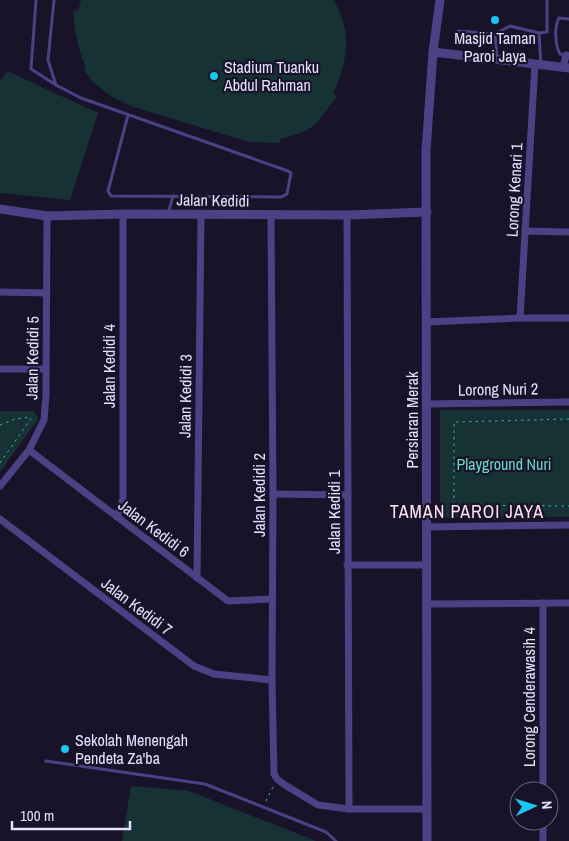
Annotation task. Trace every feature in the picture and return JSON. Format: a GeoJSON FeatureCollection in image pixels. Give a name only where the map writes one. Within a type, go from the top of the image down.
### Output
{"type":"FeatureCollection","features":[{"type":"Feature","properties":{"kind":"street","name":"Persiaran Merak"},"geometry":{"type":"LineString","coordinates":[[427,841],[426,151],[433,52],[440,0]]}},
{"type":"Feature","properties":{"kind":"street"},"geometry":{"type":"LineString","coordinates":[[433,52],[566,68],[567,56]]}},
{"type":"Feature","properties":{"kind":"street","name":"Lorong Kenari 1"},"geometry":{"type":"LineString","coordinates":[[520,318],[538,65]]}},
{"type":"Feature","properties":{"kind":"street","name":"Jalan Kedidi"},"geometry":{"type":"LineString","coordinates":[[0,209],[48,216],[200,214],[271,216],[427,212]]}},
{"type":"Feature","properties":{"kind":"street","name":"Jalan Kedidi 4"},"geometry":{"type":"LineString","coordinates":[[117,517],[123,498],[123,214]]}},
{"type":"Feature","properties":{"kind":"street","name":"Jalan Kedidi 3"},"geometry":{"type":"LineString","coordinates":[[197,578],[200,214]]}},
{"type":"Feature","properties":{"kind":"street","name":"Jalan Kedidi 1"},"geometry":{"type":"LineString","coordinates":[[347,215],[349,809]]}},
{"type":"Feature","properties":{"kind":"street","name":"Jalan Kedidi 5"},"geometry":{"type":"LineString","coordinates":[[0,486],[29,450],[44,420],[48,216]]}},
{"type":"Feature","properties":{"kind":"street","name":"Jalan Kedidi 2"},"geometry":{"type":"LineString","coordinates":[[271,216],[274,494],[272,680],[276,777]]}},
{"type":"Feature","properties":{"kind":"street"},"geometry":{"type":"LineString","coordinates":[[525,231],[569,232]]}},
{"type":"Feature","properties":{"kind":"street"},"geometry":{"type":"LineString","coordinates":[[0,292],[47,293]]}},
{"type":"Feature","properties":{"kind":"street"},"geometry":{"type":"LineString","coordinates":[[427,322],[569,318]]}},
{"type":"Feature","properties":{"kind":"street"},"geometry":{"type":"LineString","coordinates":[[0,369],[46,369]]}},
{"type":"Feature","properties":{"kind":"street","name":"Lorong Nuri 2"},"geometry":{"type":"LineString","coordinates":[[427,404],[569,402]]}},
{"type":"Feature","properties":{"kind":"street","name":"Jalan Kedidi 6"},"geometry":{"type":"LineString","coordinates":[[29,450],[228,602],[272,599]]}},
{"type":"Feature","properties":{"kind":"street"},"geometry":{"type":"LineString","coordinates":[[274,494],[347,495]]}},
{"type":"Feature","properties":{"kind":"street","name":"Jalan Kedidi 7"},"geometry":{"type":"LineString","coordinates":[[0,519],[194,666],[214,674],[272,680]]}},
{"type":"Feature","properties":{"kind":"street"},"geometry":{"type":"LineString","coordinates":[[427,528],[569,525]]}},
{"type":"Feature","properties":{"kind":"street"},"geometry":{"type":"LineString","coordinates":[[347,566],[427,565]]}},
{"type":"Feature","properties":{"kind":"street","name":"Lorong Cenderawasih 4"},"geometry":{"type":"LineString","coordinates":[[543,603],[543,781]]}},
{"type":"Feature","properties":{"kind":"street"},"geometry":{"type":"LineString","coordinates":[[427,604],[569,603]]}},
{"type":"Feature","properties":{"kind":"street"},"geometry":{"type":"LineString","coordinates":[[276,777],[318,805],[349,809],[427,809]]}},
{"type":"Feature","properties":{"kind":"lane"},"geometry":{"type":"LineString","coordinates":[[36,0],[31,69],[80,98],[273,166],[291,173],[286,196],[111,196],[108,191],[128,115]]}},
{"type":"Feature","properties":{"kind":"lane"},"geometry":{"type":"LineString","coordinates":[[54,0],[48,60],[56,84]]}},
{"type":"Feature","properties":{"kind":"lane"},"geometry":{"type":"LineString","coordinates":[[458,31],[495,34],[510,26],[539,33],[547,32],[546,0]]}},
{"type":"Feature","properties":{"kind":"lane"},"geometry":{"type":"LineString","coordinates":[[567,56],[560,54],[557,48],[557,22],[559,18],[569,19]]}},
{"type":"Feature","properties":{"kind":"lane"},"geometry":{"type":"LineString","coordinates":[[538,65],[539,33]]}},
{"type":"Feature","properties":{"kind":"lane"},"geometry":{"type":"LineString","coordinates":[[495,34],[498,61]]}},
{"type":"Feature","properties":{"kind":"lane"},"geometry":{"type":"LineString","coordinates":[[168,215],[173,196]]}},
{"type":"Feature","properties":{"kind":"lane"},"geometry":{"type":"LineString","coordinates":[[46,761],[205,784],[326,832],[336,841]]}},
{"type":"Feature","properties":{"kind":"path"},"geometry":{"type":"LineString","coordinates":[[0,425],[15,419],[32,417],[0,463]]}},
{"type":"Feature","properties":{"kind":"path"},"geometry":{"type":"LineString","coordinates":[[569,419],[454,422],[454,505],[569,506]]}},
{"type":"Feature","properties":{"kind":"path"},"geometry":{"type":"LineString","coordinates":[[495,526],[497,506]]}},
{"type":"Feature","properties":{"kind":"path"},"geometry":{"type":"LineString","coordinates":[[263,806],[276,777]]}},
{"type":"Feature","properties":{"kind":"green space","name":"Stadium Tuanku Abdul Rahman"},"geometry":{"type":"Polygon","coordinates":[[[81,0],[334,0],[345,27],[346,36],[343,66],[333,93],[337,96],[314,125],[302,132],[280,139],[280,143],[249,142],[134,107],[112,97],[93,82],[84,70],[86,67],[80,53],[73,10],[78,11],[81,0]]]}},
{"type":"Feature","properties":{"kind":"green space"},"geometry":{"type":"Polygon","coordinates":[[[7,71],[98,113],[70,200],[0,193],[0,82],[7,71]]]}},
{"type":"Feature","properties":{"kind":"green space","name":"Playground Nuri"},"geometry":{"type":"Polygon","coordinates":[[[440,410],[569,410],[569,517],[440,517],[440,410]]]}},
{"type":"Feature","properties":{"kind":"green space"},"geometry":{"type":"Polygon","coordinates":[[[0,411],[34,411],[38,419],[0,472],[0,411]]]}},
{"type":"Feature","properties":{"kind":"green space"},"geometry":{"type":"Polygon","coordinates":[[[131,786],[189,791],[316,841],[122,841],[131,786]]]}},
{"type":"Feature","properties":{"kind":"place","name":"Masjid Taman Paroi Jaya"},"geometry":{"type":"Point","coordinates":[495,20]}},
{"type":"Feature","properties":{"kind":"place","name":"Stadium Tuanku Abdul Rahman"},"geometry":{"type":"Point","coordinates":[214,76]}},
{"type":"Feature","properties":{"kind":"place","name":"Sekolah Menengah Pendeta Za'ba"},"geometry":{"type":"Point","coordinates":[65,749]}},
{"type":"Feature","properties":{"kind":"district","name":"TAMAN PAROI JAYA"},"geometry":{"type":"Point","coordinates":[467,512]}}]}
